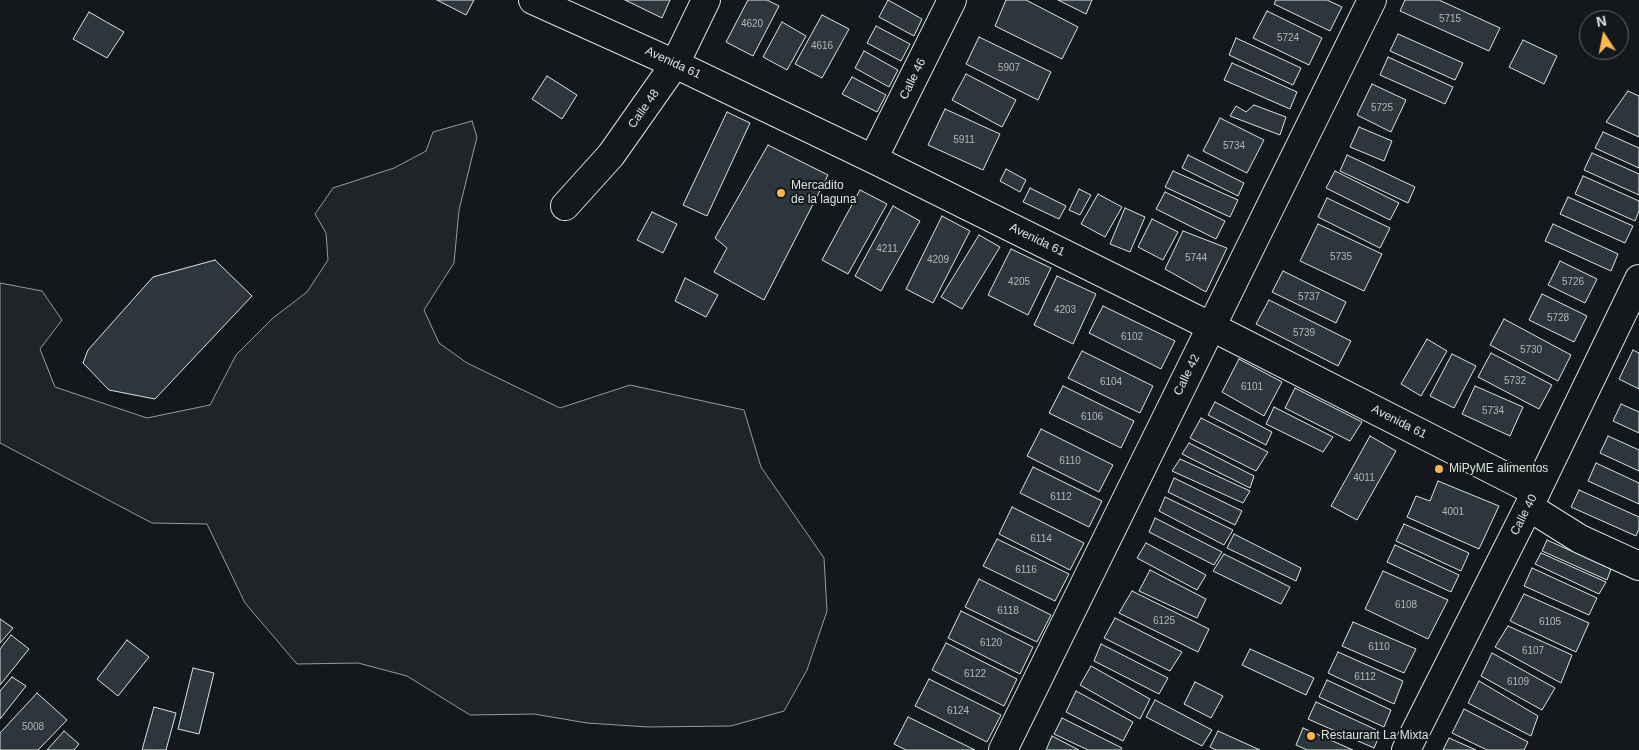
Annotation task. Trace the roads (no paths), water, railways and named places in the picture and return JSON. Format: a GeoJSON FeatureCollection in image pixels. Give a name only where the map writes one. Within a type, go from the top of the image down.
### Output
{"type":"FeatureCollection","features":[{"type":"Feature","properties":{"kind":"street","name":"Avenida 61"},"geometry":{"type":"LineString","coordinates":[[533,0],[675,64],[873,159],[1210,326],[1532,499],[1580,539],[1639,566]]}},
{"type":"Feature","properties":{"kind":"street","name":"Calle 48"},"geometry":{"type":"LineString","coordinates":[[565,206],[611,155],[675,64],[706,0]]}},
{"type":"Feature","properties":{"kind":"street","name":"Calle 46"},"geometry":{"type":"LineString","coordinates":[[873,159],[952,0]]}},
{"type":"Feature","properties":{"kind":"street","name":"Calle 42"},"geometry":{"type":"LineString","coordinates":[[1003,750],[1372,0]]}},
{"type":"Feature","properties":{"kind":"street","name":"Calle 40"},"geometry":{"type":"LineString","coordinates":[[1406,750],[1532,499],[1639,279]]}},
{"type":"Feature","properties":{"kind":"place","name":"Mercadito de la laguna"},"geometry":{"type":"Point","coordinates":[781,193]}},
{"type":"Feature","properties":{"kind":"place","name":"MiPyME alimentos"},"geometry":{"type":"Point","coordinates":[1439,469]}},
{"type":"Feature","properties":{"kind":"place","name":"Restaurant La Mixta"},"geometry":{"type":"Point","coordinates":[1311,736]}}]}
